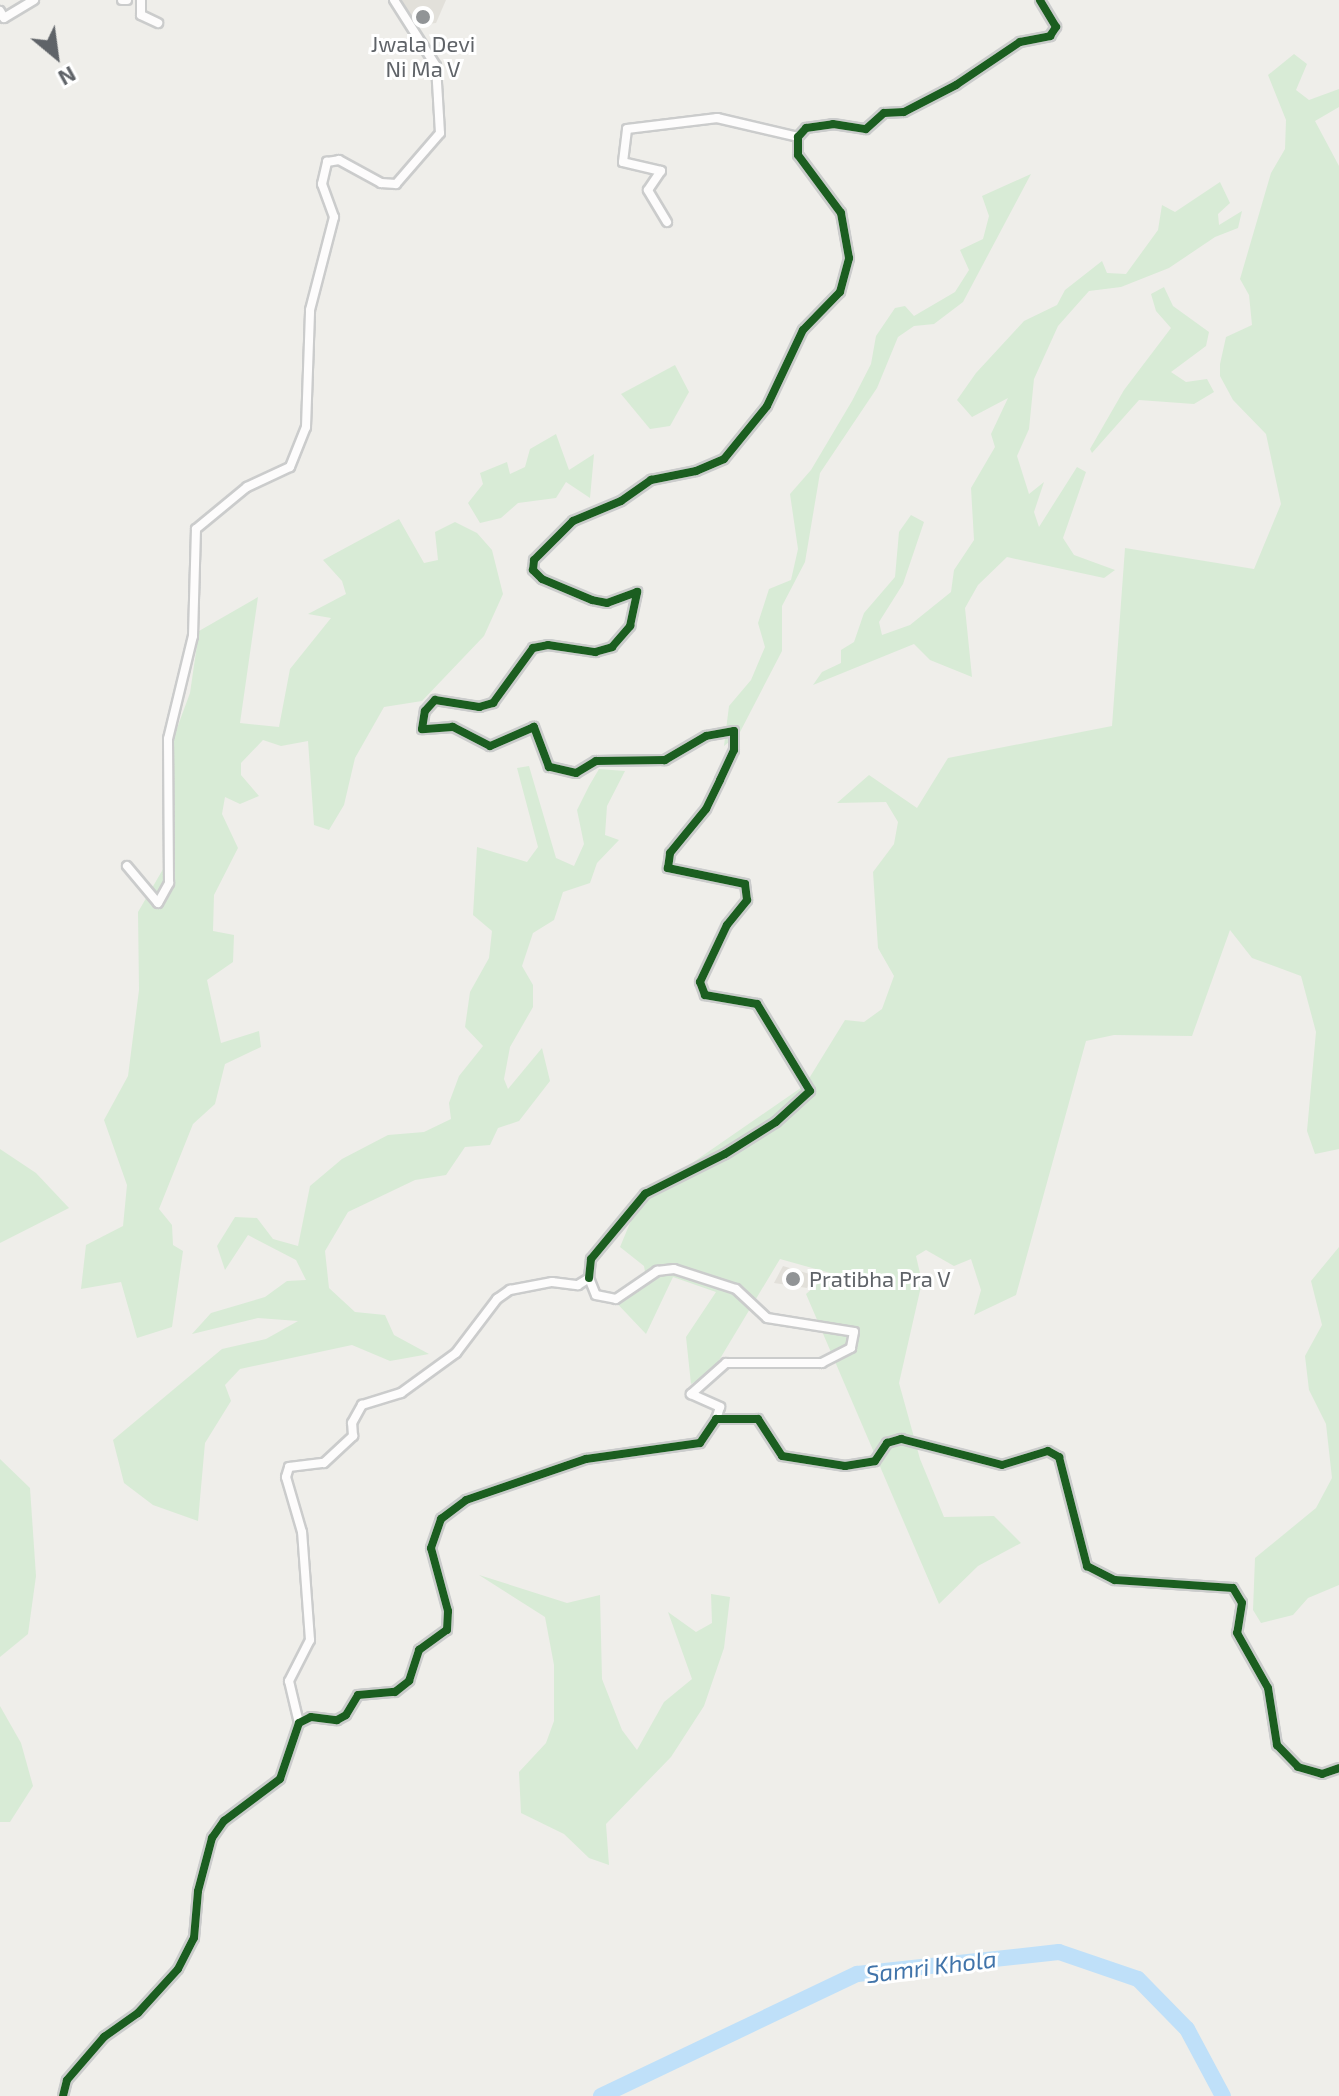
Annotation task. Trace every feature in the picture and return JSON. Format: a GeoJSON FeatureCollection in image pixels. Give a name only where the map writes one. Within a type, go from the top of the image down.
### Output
{"type":"FeatureCollection","features":[{"type":"Feature","properties":{"kind":"street"},"geometry":{"type":"LineString","coordinates":[[0,11],[4,18],[34,0]]}},
{"type":"Feature","properties":{"kind":"street"},"geometry":{"type":"LineString","coordinates":[[141,0],[141,15],[158,23]]}},
{"type":"Feature","properties":{"kind":"street"},"geometry":{"type":"LineString","coordinates":[[127,866],[158,903],[169,883],[168,739],[193,636],[196,529],[247,487],[290,467],[306,427],[310,310],[334,217],[322,184],[327,162],[339,160],[381,183],[396,184],[440,133],[436,66],[394,0]]}},
{"type":"Feature","properties":{"kind":"street"},"geometry":{"type":"LineString","coordinates":[[299,1723],[311,1717],[337,1720],[346,1715],[358,1695],[383,1696],[409,1681],[419,1650],[447,1630],[448,1611],[431,1548],[441,1519],[466,1500],[586,1459],[700,1443],[720,1407],[691,1394],[726,1363],[822,1363],[851,1348],[854,1332],[767,1318],[736,1289],[674,1269],[657,1271],[616,1299],[596,1295],[589,1278],[591,1259],[645,1194],[725,1154],[776,1122],[810,1091],[757,1004],[705,995],[700,982],[727,925],[747,900],[745,884],[668,868],[670,853],[706,809],[720,780],[734,750],[734,731],[706,736],[665,760],[596,761],[576,773],[549,767],[534,727],[490,746],[453,727],[422,729],[425,711],[435,700],[479,707],[493,703],[516,664],[533,648],[548,645],[595,652],[612,647],[630,626],[637,592],[607,603],[592,600],[542,579],[533,570],[534,560],[573,521],[621,501],[651,480],[696,471],[724,459],[767,406],[803,330],[840,292],[849,258],[841,213],[798,155],[798,137],[806,128],[833,124],[866,129],[884,113],[904,112],[956,85],[1020,42],[1050,36],[1056,27],[1040,0]]}},
{"type":"Feature","properties":{"kind":"street"},"geometry":{"type":"LineString","coordinates":[[667,222],[648,190],[661,171],[623,162],[627,129],[717,118],[798,137]]}},
{"type":"Feature","properties":{"kind":"street"},"geometry":{"type":"LineString","coordinates":[[63,2096],[67,2080],[104,2037],[138,2013],[178,1969],[194,1938],[198,1891],[212,1838],[224,1821],[280,1779],[299,1723],[289,1681],[310,1640],[302,1532],[286,1477],[289,1467],[324,1463],[353,1436],[352,1423],[362,1405],[401,1393],[437,1368],[510,1290],[552,1282],[578,1285],[589,1278]]}},
{"type":"Feature","properties":{"kind":"street"},"geometry":{"type":"LineString","coordinates":[[716,1419],[758,1419],[782,1456],[845,1466],[875,1461],[887,1443],[901,1439],[1002,1465],[1048,1451],[1059,1457],[1087,1566],[1115,1580],[1233,1588],[1242,1603],[1237,1633],[1268,1688],[1277,1745],[1298,1767],[1322,1774],[1339,1768]]}},
{"type":"Feature","properties":{"kind":"shaded area","name":"Jwala Devi Ni Ma V"},"geometry":{"type":"Polygon","coordinates":[[[402,0],[446,0],[436,23],[412,26],[402,0]]]}},
{"type":"Feature","properties":{"kind":"shaded area","name":"Pratibha Pra V"},"geometry":{"type":"Polygon","coordinates":[[[783,1266],[813,1275],[807,1288],[774,1283],[783,1266]]]}},
{"type":"Feature","properties":{"kind":"green space"},"geometry":{"type":"Polygon","coordinates":[[[1294,54],[1307,64],[1296,90],[1309,100],[1339,89],[1339,107],[1315,121],[1339,166],[1339,1149],[1315,1154],[1307,1131],[1316,1032],[1301,976],[1252,958],[1230,930],[1192,1036],[1114,1035],[1086,1041],[1016,1295],[974,1315],[981,1290],[971,1259],[954,1266],[926,1250],[916,1256],[922,1282],[899,1383],[920,1459],[944,1517],[994,1516],[1021,1543],[978,1566],[939,1604],[806,1294],[830,1273],[780,1259],[712,1372],[691,1384],[686,1337],[716,1292],[673,1277],[646,1334],[610,1296],[647,1283],[644,1266],[620,1247],[640,1199],[805,1085],[845,1020],[864,1022],[882,1009],[894,976],[878,948],[873,872],[894,844],[898,822],[886,802],[837,803],[869,775],[917,808],[948,758],[1112,726],[1125,548],[1254,569],[1281,504],[1266,434],[1233,400],[1220,376],[1220,364],[1226,337],[1252,325],[1249,295],[1240,279],[1271,173],[1285,149],[1286,120],[1268,75],[1294,54]]]}},
{"type":"Feature","properties":{"kind":"green space"},"geometry":{"type":"Polygon","coordinates":[[[1031,174],[963,302],[934,324],[914,326],[898,337],[877,388],[820,473],[805,562],[782,606],[782,651],[739,734],[724,746],[729,706],[751,680],[765,647],[758,623],[769,589],[791,580],[798,549],[790,494],[811,470],[852,401],[871,364],[876,336],[895,308],[905,306],[914,316],[955,292],[969,270],[960,250],[983,239],[989,216],[982,196],[1031,174]]]}},
{"type":"Feature","properties":{"kind":"green space"},"geometry":{"type":"Polygon","coordinates":[[[1220,182],[1230,203],[1218,214],[1219,225],[1242,211],[1238,228],[1215,237],[1169,268],[1121,287],[1089,291],[1058,326],[1034,379],[1029,429],[1017,456],[1029,494],[1044,482],[1034,512],[1039,527],[1077,467],[1086,472],[1063,538],[1074,555],[1115,570],[1104,578],[1007,557],[978,585],[965,608],[972,677],[930,660],[914,644],[813,685],[822,672],[841,663],[841,650],[854,642],[864,613],[895,577],[899,532],[911,515],[924,522],[903,584],[879,622],[882,635],[910,625],[951,592],[954,570],[974,540],[971,488],[995,447],[991,434],[1008,398],[972,417],[957,400],[976,373],[1024,321],[1057,305],[1065,290],[1102,261],[1107,273],[1126,274],[1158,230],[1162,205],[1175,212],[1220,182]]]}},
{"type":"Feature","properties":{"kind":"green space"},"geometry":{"type":"Polygon","coordinates":[[[1164,287],[1173,306],[1209,332],[1206,346],[1171,372],[1186,382],[1207,379],[1214,392],[1194,404],[1139,400],[1092,453],[1090,449],[1124,390],[1171,328],[1156,311],[1151,294],[1164,287]]]}},
{"type":"Feature","properties":{"kind":"green space"},"geometry":{"type":"Polygon","coordinates":[[[675,365],[689,392],[670,426],[650,429],[621,394],[675,365]]]}},
{"type":"Feature","properties":{"kind":"green space"},"geometry":{"type":"Polygon","coordinates":[[[556,434],[569,470],[594,454],[590,498],[566,482],[556,498],[518,503],[501,518],[480,523],[468,503],[483,484],[480,473],[507,462],[510,474],[525,467],[530,449],[556,434]]]}},
{"type":"Feature","properties":{"kind":"green space"},"geometry":{"type":"Polygon","coordinates":[[[399,519],[424,563],[438,560],[435,532],[455,522],[477,533],[492,550],[503,594],[484,636],[422,701],[384,707],[355,758],[344,805],[329,830],[314,825],[308,741],[281,746],[263,740],[241,763],[241,775],[259,796],[240,804],[225,797],[222,814],[238,848],[214,895],[213,931],[234,935],[233,962],[207,980],[221,1043],[259,1031],[261,1047],[225,1064],[215,1104],[193,1124],[159,1209],[172,1225],[173,1245],[183,1251],[172,1327],[137,1338],[121,1282],[81,1289],[86,1245],[123,1226],[127,1185],[104,1120],[128,1076],[139,990],[138,912],[173,852],[173,739],[190,693],[199,631],[258,597],[240,723],[279,727],[290,669],[331,618],[308,614],[346,594],[342,581],[323,560],[399,519]]]}},
{"type":"Feature","properties":{"kind":"green space"},"geometry":{"type":"Polygon","coordinates":[[[529,766],[556,858],[574,866],[584,844],[577,810],[589,786],[599,769],[625,771],[607,806],[605,835],[619,840],[597,863],[590,883],[563,892],[554,920],[533,933],[522,966],[533,985],[533,1007],[510,1047],[504,1079],[508,1089],[542,1048],[550,1081],[519,1121],[498,1128],[490,1145],[465,1147],[446,1175],[415,1180],[348,1212],[325,1251],[329,1288],[355,1312],[385,1315],[394,1335],[429,1354],[390,1361],[352,1345],[240,1369],[225,1385],[231,1401],[205,1443],[198,1521],[153,1505],[124,1483],[113,1440],[222,1349],[266,1339],[298,1321],[258,1318],[192,1334],[211,1313],[265,1297],[287,1281],[306,1280],[296,1260],[248,1235],[225,1270],[217,1246],[235,1217],[257,1218],[273,1239],[298,1246],[310,1186],[342,1159],[388,1135],[424,1132],[451,1119],[449,1103],[459,1076],[483,1046],[465,1027],[470,992],[489,958],[492,931],[473,915],[477,847],[527,862],[538,847],[517,768],[529,766]]]}},
{"type":"Feature","properties":{"kind":"green space"},"geometry":{"type":"Polygon","coordinates":[[[0,1149],[36,1173],[69,1208],[0,1243],[0,1149]]]}},
{"type":"Feature","properties":{"kind":"green space"},"geometry":{"type":"Polygon","coordinates":[[[1339,1247],[1339,1585],[1308,1598],[1293,1615],[1261,1623],[1253,1610],[1255,1558],[1316,1508],[1332,1478],[1326,1424],[1309,1390],[1305,1356],[1322,1325],[1311,1281],[1339,1247]]]}},
{"type":"Feature","properties":{"kind":"green space"},"geometry":{"type":"Polygon","coordinates":[[[0,1459],[30,1488],[36,1576],[28,1634],[0,1657],[0,1459]]]}},
{"type":"Feature","properties":{"kind":"green space"},"geometry":{"type":"Polygon","coordinates":[[[479,1575],[567,1603],[600,1595],[602,1679],[622,1730],[637,1750],[664,1702],[692,1679],[668,1612],[696,1632],[712,1623],[711,1594],[730,1597],[724,1648],[704,1706],[671,1757],[606,1824],[609,1865],[589,1858],[564,1834],[521,1813],[519,1772],[546,1743],[554,1721],[554,1665],[545,1617],[479,1575]]]}},
{"type":"Feature","properties":{"kind":"green space"},"geometry":{"type":"Polygon","coordinates":[[[0,1706],[21,1743],[33,1786],[10,1822],[0,1822],[0,1706]]]}},
{"type":"Feature","properties":{"kind":"waterway","name":"Samri Khola"},"geometry":{"type":"LineString","coordinates":[[601,2096],[857,1974],[1059,1952],[1138,1979],[1187,2029],[1223,2096]]}},
{"type":"Feature","properties":{"kind":"cycle path"},"geometry":{"type":"LineString","coordinates":[[589,1278],[591,1259],[645,1194],[725,1154],[776,1122],[810,1091],[757,1004],[705,995],[700,982],[727,925],[747,900],[745,884],[668,868],[670,853],[706,809],[720,780],[734,750],[734,731],[706,736],[665,760],[596,761],[576,773],[549,767],[534,727],[490,746],[453,727],[422,729],[425,711],[435,700],[479,707],[493,703],[533,648],[548,645],[595,652],[612,647],[630,626],[637,592],[607,603],[592,600],[542,579],[533,570],[534,560],[573,521],[621,501],[651,480],[696,471],[724,459],[767,406],[803,330],[840,292],[849,258],[841,213],[798,155],[798,137],[806,128],[833,124],[866,129],[884,113],[904,112],[956,85],[1020,42],[1050,36],[1056,27],[1040,0]]}},
{"type":"Feature","properties":{"kind":"cycle path"},"geometry":{"type":"LineString","coordinates":[[63,2096],[67,2080],[104,2037],[138,2013],[178,1969],[194,1938],[198,1891],[212,1838],[224,1821],[280,1779],[299,1723],[311,1717],[337,1720],[346,1715],[358,1695],[395,1692],[409,1681],[419,1650],[447,1630],[448,1611],[431,1548],[441,1519],[466,1500],[586,1459],[700,1443],[716,1419],[758,1419],[782,1456],[845,1466],[875,1461],[887,1443],[901,1439],[1002,1465],[1048,1451],[1059,1457],[1087,1566],[1115,1580],[1233,1588],[1242,1603],[1237,1633],[1268,1688],[1277,1745],[1298,1767],[1322,1774],[1339,1768]]}},
{"type":"Feature","properties":{"kind":"place","name":"Jwala Devi Ni Ma V"},"geometry":{"type":"Point","coordinates":[423,17]}},
{"type":"Feature","properties":{"kind":"place","name":"Pratibha Pra V"},"geometry":{"type":"Point","coordinates":[793,1279]}}]}
